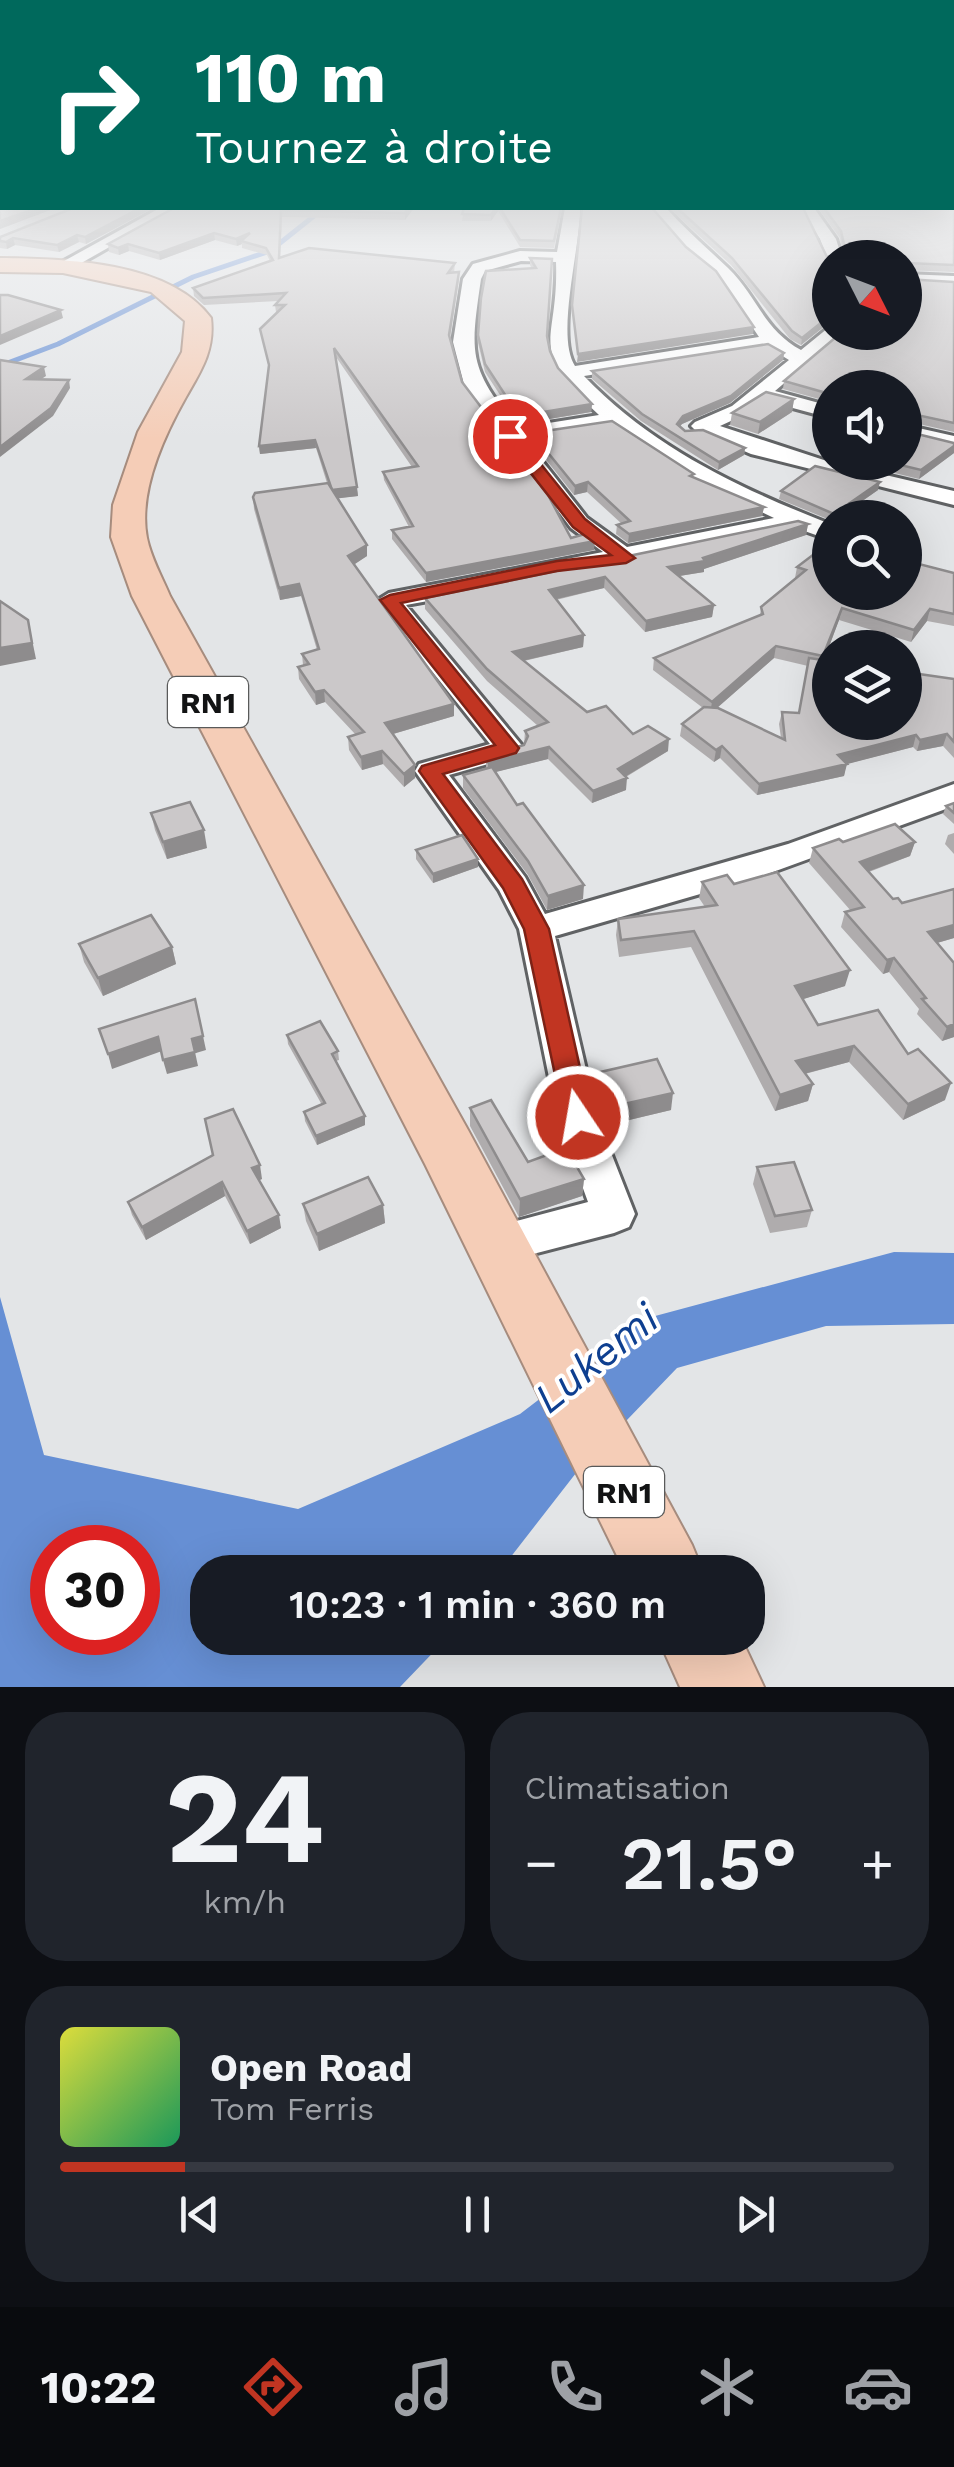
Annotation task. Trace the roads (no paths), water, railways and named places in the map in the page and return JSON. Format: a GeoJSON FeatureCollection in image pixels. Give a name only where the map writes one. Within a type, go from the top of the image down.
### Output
{"type":"FeatureCollection","features":[{"type":"Feature","properties":{"kind":"highway","name":"RN1"},"geometry":{"type":"LineString","coordinates":[[134,281],[159,286],[198,318],[202,338],[195,358],[166,404],[136,478],[129,535],[151,596],[502,1252],[656,1555]]}},
{"type":"Feature","properties":{"kind":"highway"},"geometry":{"type":"LineString","coordinates":[[707,1655],[723,1687]]}},
{"type":"Feature","properties":{"kind":"street"},"geometry":{"type":"LineString","coordinates":[[472,281],[462,342],[475,388],[579,523],[626,558]]}},
{"type":"Feature","properties":{"kind":"street"},"geometry":{"type":"LineString","coordinates":[[566,281],[557,311],[560,358],[615,419],[658,449],[748,499],[812,526]]}},
{"type":"Feature","properties":{"kind":"street"},"geometry":{"type":"LineString","coordinates":[[730,281],[771,341],[802,359]]}},
{"type":"Feature","properties":{"kind":"street"},"geometry":{"type":"LineString","coordinates":[[570,372],[771,341]]}},
{"type":"Feature","properties":{"kind":"street"},"geometry":{"type":"LineString","coordinates":[[658,449],[738,410],[813,350]]}},
{"type":"Feature","properties":{"kind":"street"},"geometry":{"type":"LineString","coordinates":[[759,394],[812,407]]}},
{"type":"Feature","properties":{"kind":"street"},"geometry":{"type":"LineString","coordinates":[[510,436],[615,419]]}},
{"type":"Feature","properties":{"kind":"street"},"geometry":{"type":"LineString","coordinates":[[702,426],[759,450],[954,498]]}},
{"type":"Feature","properties":{"kind":"street"},"geometry":{"type":"LineString","coordinates":[[922,434],[954,442]]}},
{"type":"Feature","properties":{"kind":"street"},"geometry":{"type":"LineString","coordinates":[[502,1252],[614,1214],[578,1117],[536,929],[514,885],[430,771],[509,748],[390,600],[557,566],[626,558],[798,520]]}},
{"type":"Feature","properties":{"kind":"street"},"geometry":{"type":"LineString","coordinates":[[536,929],[683,890],[890,821],[954,794]]}},
{"type":"Feature","properties":{"kind":"water","name":"Lukemi"},"geometry":{"type":"Polygon","coordinates":[[[894,1252],[954,1253],[954,1324],[826,1326],[677,1368],[576,1473],[512,1555],[190,1555],[190,1655],[431,1655],[400,1687],[0,1687],[0,1297],[44,1455],[298,1509],[520,1414],[644,1319],[894,1252]]]}},
{"type":"Feature","properties":{"kind":"waterway"},"geometry":{"type":"LineString","coordinates":[[0,366],[58,344],[185,281]]}}]}
